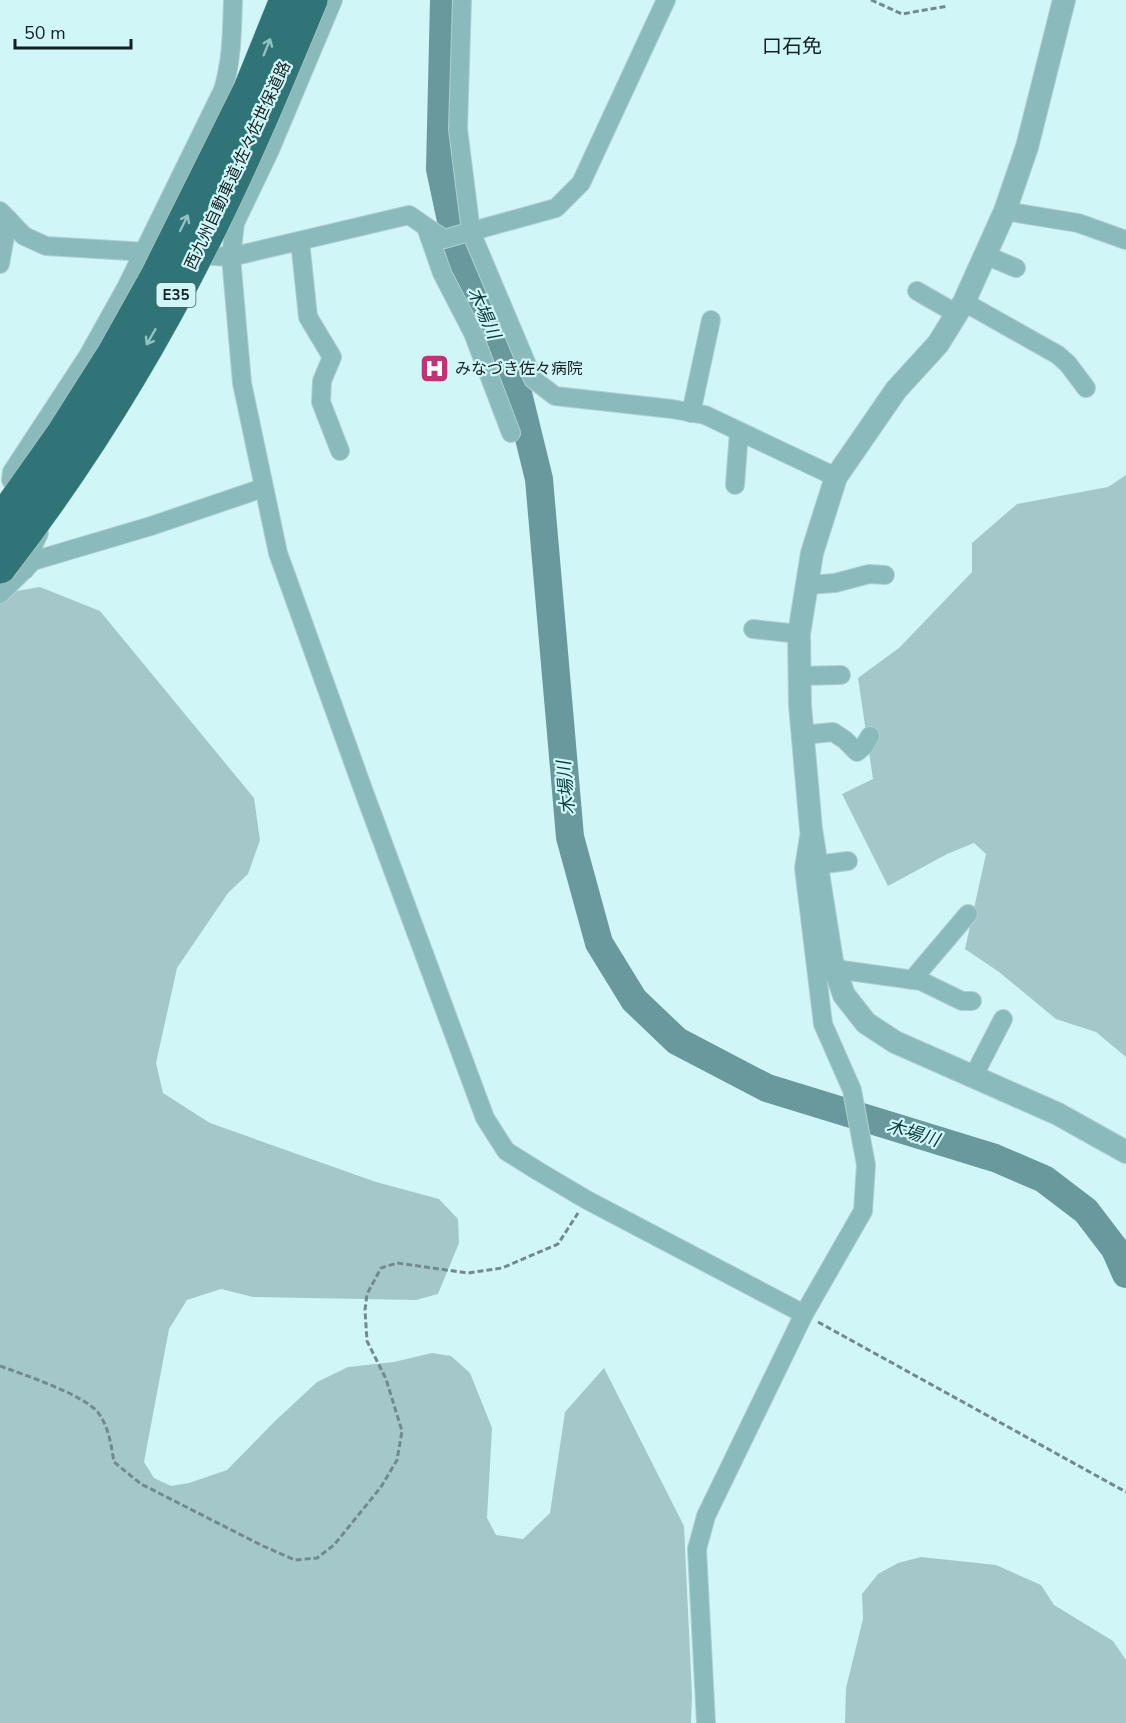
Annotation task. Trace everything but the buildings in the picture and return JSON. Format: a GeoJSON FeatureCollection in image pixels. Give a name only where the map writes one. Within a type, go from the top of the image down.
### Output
{"type":"FeatureCollection","features":[{"type":"Feature","properties":{"kind":"highway","name":"西九州自動車道;佐々佐世保道路"},"geometry":{"type":"LineString","coordinates":[[0,523],[62,435],[114,353],[157,276],[250,89],[286,0]]}},
{"type":"Feature","properties":{"kind":"highway","name":"西九州自動車道;佐々佐世保道路"},"geometry":{"type":"LineString","coordinates":[[12,568],[29,529],[136,365],[180,288],[262,117],[311,0]]}},
{"type":"Feature","properties":{"kind":"street"},"geometry":{"type":"LineString","coordinates":[[0,594],[12,568],[32,548],[44,524],[11,480],[12,472],[88,356],[126,288],[223,90],[231,51],[233,0]]}},
{"type":"Feature","properties":{"kind":"street"},"geometry":{"type":"LineString","coordinates":[[333,0],[270,150],[235,223],[231,257],[242,383],[278,553],[484,1118],[506,1151],[587,1200],[804,1314]]}},
{"type":"Feature","properties":{"kind":"street"},"geometry":{"type":"LineString","coordinates":[[462,0],[458,129],[469,233],[533,379],[555,396],[672,409],[705,415],[836,477]]}},
{"type":"Feature","properties":{"kind":"street"},"geometry":{"type":"LineString","coordinates":[[4,215],[24,236],[46,246],[231,257],[409,215],[444,239],[556,208],[581,183],[666,0]]}},
{"type":"Feature","properties":{"kind":"street"},"geometry":{"type":"LineString","coordinates":[[1064,0],[1027,147],[1005,211],[961,308],[938,344],[896,390],[836,477],[812,553],[799,634],[802,735],[816,865],[832,961],[844,995],[866,1023],[895,1042],[1058,1114],[1126,1152]]}},
{"type":"Feature","properties":{"kind":"street"},"geometry":{"type":"LineString","coordinates":[[1005,211],[1078,223],[1126,240]]}},
{"type":"Feature","properties":{"kind":"street"},"geometry":{"type":"LineString","coordinates":[[0,264],[4,215]]}},
{"type":"Feature","properties":{"kind":"street"},"geometry":{"type":"LineString","coordinates":[[426,227],[442,273],[473,333],[512,433]]}},
{"type":"Feature","properties":{"kind":"street"},"geometry":{"type":"LineString","coordinates":[[300,241],[308,317],[332,357],[322,381],[321,402],[340,452]]}},
{"type":"Feature","properties":{"kind":"street"},"geometry":{"type":"LineString","coordinates":[[985,255],[1016,268]]}},
{"type":"Feature","properties":{"kind":"street"},"geometry":{"type":"LineString","coordinates":[[917,291],[961,308],[1058,355],[1068,364],[1086,388]]}},
{"type":"Feature","properties":{"kind":"street"},"geometry":{"type":"LineString","coordinates":[[691,412],[711,320]]}},
{"type":"Feature","properties":{"kind":"street"},"geometry":{"type":"LineString","coordinates":[[735,485],[740,432]]}},
{"type":"Feature","properties":{"kind":"street"},"geometry":{"type":"LineString","coordinates":[[12,568],[151,526],[263,488]]}},
{"type":"Feature","properties":{"kind":"street"},"geometry":{"type":"LineString","coordinates":[[807,585],[835,583],[869,574],[885,575]]}},
{"type":"Feature","properties":{"kind":"street"},"geometry":{"type":"LineString","coordinates":[[753,629],[799,634]]}},
{"type":"Feature","properties":{"kind":"street"},"geometry":{"type":"LineString","coordinates":[[800,676],[842,675]]}},
{"type":"Feature","properties":{"kind":"street"},"geometry":{"type":"LineString","coordinates":[[802,735],[833,732],[857,752],[870,736]]}},
{"type":"Feature","properties":{"kind":"street"},"geometry":{"type":"LineString","coordinates":[[706,1723],[697,1549],[706,1516],[804,1314],[862,1211],[866,1165],[852,1090],[824,1024],[804,868],[811,829]]}},
{"type":"Feature","properties":{"kind":"street"},"geometry":{"type":"LineString","coordinates":[[816,865],[848,861]]}},
{"type":"Feature","properties":{"kind":"street"},"geometry":{"type":"LineString","coordinates":[[912,980],[968,914]]}},
{"type":"Feature","properties":{"kind":"street"},"geometry":{"type":"LineString","coordinates":[[835,969],[921,981],[962,1001],[972,1001]]}},
{"type":"Feature","properties":{"kind":"street"},"geometry":{"type":"LineString","coordinates":[[973,1077],[1003,1018]]}},
{"type":"Feature","properties":{"kind":"path"},"geometry":{"type":"LineString","coordinates":[[871,0],[902,14],[948,6]]}},
{"type":"Feature","properties":{"kind":"path"},"geometry":{"type":"LineString","coordinates":[[0,1366],[74,1395],[98,1411],[107,1428],[114,1462],[141,1484],[295,1560],[317,1558],[334,1545],[381,1487],[397,1460],[402,1431],[386,1379],[367,1341],[365,1310],[367,1294],[381,1268],[397,1263],[468,1273],[502,1268],[558,1244],[587,1200]]}},
{"type":"Feature","properties":{"kind":"path"},"geometry":{"type":"LineString","coordinates":[[804,1314],[1126,1492]]}},
{"type":"Feature","properties":{"kind":"shaded area"},"geometry":{"type":"Polygon","coordinates":[[[1126,475],[1126,1057],[1096,1032],[1056,1019],[999,972],[965,949],[986,854],[974,843],[947,854],[888,886],[842,794],[873,779],[858,678],[899,648],[972,572],[972,543],[1017,504],[1108,487],[1126,475]]]}},
{"type":"Feature","properties":{"kind":"shaded area"},"geometry":{"type":"Polygon","coordinates":[[[40,587],[100,611],[254,798],[260,840],[248,874],[228,893],[177,968],[156,1063],[163,1093],[210,1123],[376,1182],[439,1199],[458,1219],[459,1243],[438,1294],[416,1300],[253,1297],[221,1289],[187,1300],[169,1329],[144,1462],[154,1478],[171,1486],[189,1483],[227,1470],[317,1382],[348,1367],[394,1362],[432,1353],[451,1356],[470,1373],[492,1428],[487,1518],[496,1535],[523,1539],[550,1513],[565,1412],[604,1368],[684,1526],[692,1696],[691,1723],[0,1723],[0,599],[5,593],[40,587]]]}},
{"type":"Feature","properties":{"kind":"shaded area"},"geometry":{"type":"Polygon","coordinates":[[[921,1557],[996,1565],[1041,1585],[1054,1605],[1113,1641],[1126,1660],[1126,1723],[845,1723],[846,1688],[863,1619],[862,1594],[878,1574],[898,1563],[921,1557]]]}},
{"type":"Feature","properties":{"kind":"waterway","name":"木場川"},"geometry":{"type":"LineString","coordinates":[[444,0],[440,169],[459,258],[516,385],[539,479],[570,837],[599,943],[634,1000],[677,1041],[767,1088],[995,1158],[1044,1179],[1086,1211],[1115,1249],[1126,1274]]}},
{"type":"Feature","properties":{"kind":"place","name":"みなづき佐々病院"},"geometry":{"type":"Point","coordinates":[434,368]}},
{"type":"Feature","properties":{"kind":"district","name":"口石免"},"geometry":{"type":"Point","coordinates":[792,46]}}]}
